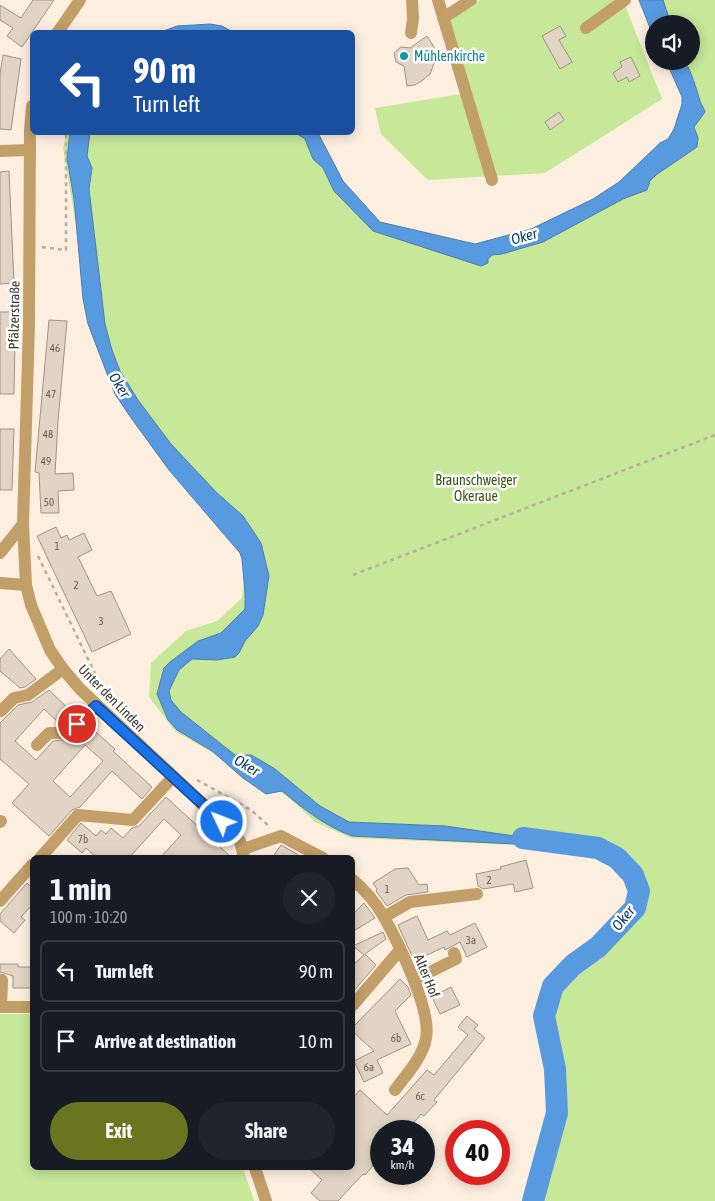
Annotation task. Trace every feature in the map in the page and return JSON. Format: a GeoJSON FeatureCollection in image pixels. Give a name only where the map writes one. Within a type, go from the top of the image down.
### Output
{"type":"FeatureCollection","features":[{"type":"Feature","properties":{"kind":"street"},"geometry":{"type":"LineString","coordinates":[[59,30],[80,0]]}},
{"type":"Feature","properties":{"kind":"street"},"geometry":{"type":"LineString","coordinates":[[411,33],[413,20],[412,0]]}},
{"type":"Feature","properties":{"kind":"street"},"geometry":{"type":"LineString","coordinates":[[438,0],[492,180]]}},
{"type":"Feature","properties":{"kind":"street"},"geometry":{"type":"LineString","coordinates":[[443,18],[471,0]]}},
{"type":"Feature","properties":{"kind":"street"},"geometry":{"type":"LineString","coordinates":[[586,28],[625,0]]}},
{"type":"Feature","properties":{"kind":"street","name":"Pfälzerstraße"},"geometry":{"type":"LineString","coordinates":[[23,524],[29,325],[31,135]]}},
{"type":"Feature","properties":{"kind":"street"},"geometry":{"type":"LineString","coordinates":[[0,151],[30,150]]}},
{"type":"Feature","properties":{"kind":"street"},"geometry":{"type":"LineString","coordinates":[[0,553],[23,524]]}},
{"type":"Feature","properties":{"kind":"street","name":"Unter den Linden"},"geometry":{"type":"LineString","coordinates":[[23,524],[26,585],[41,633],[63,670],[96,706],[233,832],[244,853]]}},
{"type":"Feature","properties":{"kind":"street"},"geometry":{"type":"LineString","coordinates":[[0,583],[26,585]]}},
{"type":"Feature","properties":{"kind":"street"},"geometry":{"type":"LineString","coordinates":[[1,711],[14,698],[28,695],[63,670]]}},
{"type":"Feature","properties":{"kind":"street"},"geometry":{"type":"LineString","coordinates":[[37,745],[49,733],[67,733],[96,706]]}},
{"type":"Feature","properties":{"kind":"street"},"geometry":{"type":"LineString","coordinates":[[43,855],[78,815],[133,820],[173,777]]}},
{"type":"Feature","properties":{"kind":"street"},"geometry":{"type":"LineString","coordinates":[[244,853],[281,836],[317,855]]}},
{"type":"Feature","properties":{"kind":"street"},"geometry":{"type":"LineString","coordinates":[[0,901],[30,867]]}},
{"type":"Feature","properties":{"kind":"street","name":"Alter Hof"},"geometry":{"type":"LineString","coordinates":[[355,882],[366,892],[384,917],[414,980],[424,1007],[427,1024],[426,1038],[421,1052],[395,1090]]}},
{"type":"Feature","properties":{"kind":"street"},"geometry":{"type":"LineString","coordinates":[[384,917],[410,902],[478,894]]}},
{"type":"Feature","properties":{"kind":"street"},"geometry":{"type":"LineString","coordinates":[[355,1003],[400,950]]}},
{"type":"Feature","properties":{"kind":"street"},"geometry":{"type":"LineString","coordinates":[[414,980],[456,959],[454,953]]}},
{"type":"Feature","properties":{"kind":"street"},"geometry":{"type":"LineString","coordinates":[[2,980],[0,1007],[30,1008]]}},
{"type":"Feature","properties":{"kind":"street"},"geometry":{"type":"LineString","coordinates":[[256,1170],[266,1201]]}},
{"type":"Feature","properties":{"kind":"path"},"geometry":{"type":"LineString","coordinates":[[29,245],[66,250],[66,135]]}},
{"type":"Feature","properties":{"kind":"path"},"geometry":{"type":"LineString","coordinates":[[353,575],[715,436]]}},
{"type":"Feature","properties":{"kind":"path"},"geometry":{"type":"LineString","coordinates":[[36,550],[102,691],[109,697]]}},
{"type":"Feature","properties":{"kind":"path"},"geometry":{"type":"LineString","coordinates":[[190,774],[197,780],[251,810],[281,836]]}},
{"type":"Feature","properties":{"kind":"green space"},"geometry":{"type":"Polygon","coordinates":[[[480,0],[623,0],[645,56],[645,70],[651,70],[662,99],[545,173],[428,180],[381,134],[375,108],[461,94],[442,24],[480,0]]]}},
{"type":"Feature","properties":{"kind":"green space","name":"Braunschweiger Okeraue"},"geometry":{"type":"Polygon","coordinates":[[[640,0],[715,0],[715,1201],[523,1201],[554,1113],[539,1016],[553,972],[598,945],[631,907],[635,892],[617,863],[516,845],[351,838],[315,822],[287,796],[175,731],[149,697],[151,663],[186,631],[217,621],[242,598],[246,551],[151,446],[105,372],[93,327],[63,148],[66,135],[317,135],[341,183],[378,224],[472,248],[544,229],[614,191],[675,141],[690,101],[673,70],[700,70],[700,15],[649,15],[640,0]]]}},
{"type":"Feature","properties":{"kind":"green space"},"geometry":{"type":"Polygon","coordinates":[[[0,1014],[30,1014],[30,1170],[244,1170],[254,1201],[0,1201],[0,1014]]]}},
{"type":"Feature","properties":{"kind":"water"},"geometry":{"type":"Polygon","coordinates":[[[639,0],[663,0],[668,15],[645,15],[639,0]]]}},
{"type":"Feature","properties":{"kind":"water"},"geometry":{"type":"Polygon","coordinates":[[[210,24],[222,26],[229,30],[166,30],[177,26],[210,24]]]}},
{"type":"Feature","properties":{"kind":"water"},"geometry":{"type":"Polygon","coordinates":[[[670,70],[689,70],[705,112],[694,127],[698,138],[697,147],[656,175],[650,181],[647,190],[623,199],[543,242],[502,254],[492,255],[488,259],[488,263],[481,266],[373,231],[334,191],[323,168],[313,159],[305,139],[299,135],[319,135],[343,181],[380,222],[475,244],[531,229],[593,199],[619,182],[660,143],[668,139],[674,129],[682,104],[682,97],[670,70]]]}},
{"type":"Feature","properties":{"kind":"water"},"geometry":{"type":"Polygon","coordinates":[[[70,135],[90,135],[87,156],[92,168],[89,189],[105,324],[120,371],[138,400],[171,444],[216,492],[243,516],[261,543],[269,576],[263,615],[258,626],[245,641],[239,653],[235,657],[217,660],[192,659],[179,670],[169,691],[171,700],[181,712],[235,755],[251,755],[260,760],[275,769],[320,806],[349,822],[445,826],[598,848],[352,836],[324,822],[282,791],[266,794],[243,778],[212,751],[177,730],[168,720],[157,694],[164,668],[198,641],[221,633],[245,609],[242,559],[240,553],[169,470],[115,394],[88,324],[83,299],[74,199],[67,158],[70,135]]]}},
{"type":"Feature","properties":{"kind":"building"},"geometry":{"type":"Polygon","coordinates":[[[33,0],[54,0],[34,30],[30,30],[30,35],[22,47],[7,36],[13,28],[0,20],[0,5],[21,18],[33,0]]]}},
{"type":"Feature","properties":{"kind":"building"},"geometry":{"type":"Polygon","coordinates":[[[560,26],[566,36],[559,40],[572,62],[560,69],[542,36],[560,26]]]}},
{"type":"Feature","properties":{"kind":"building"},"geometry":{"type":"Polygon","coordinates":[[[427,36],[434,47],[435,61],[430,74],[415,85],[407,86],[404,66],[396,62],[394,53],[401,47],[410,48],[427,36]]]}},
{"type":"Feature","properties":{"kind":"building"},"geometry":{"type":"Polygon","coordinates":[[[3,55],[21,59],[11,130],[0,129],[0,74],[3,55]]]}},
{"type":"Feature","properties":{"kind":"building"},"geometry":{"type":"Polygon","coordinates":[[[631,57],[640,76],[629,82],[627,77],[618,82],[613,73],[622,67],[620,62],[631,57]]]}},
{"type":"Feature","properties":{"kind":"building"},"geometry":{"type":"Polygon","coordinates":[[[559,112],[564,120],[550,130],[545,122],[559,112]]]}},
{"type":"Feature","properties":{"kind":"building"},"geometry":{"type":"Polygon","coordinates":[[[9,171],[14,283],[0,284],[0,172],[9,171]]]}},
{"type":"Feature","properties":{"kind":"building"},"geometry":{"type":"Polygon","coordinates":[[[0,312],[19,312],[19,339],[15,339],[14,394],[0,394],[0,312]]]}},
{"type":"Feature","properties":{"kind":"building"},"geometry":{"type":"Polygon","coordinates":[[[49,320],[67,321],[55,474],[73,473],[74,490],[58,491],[59,513],[41,513],[39,473],[35,472],[49,320]]]}},
{"type":"Feature","properties":{"kind":"building"},"geometry":{"type":"Polygon","coordinates":[[[0,429],[14,429],[12,490],[0,490],[0,429]]]}},
{"type":"Feature","properties":{"kind":"building"},"geometry":{"type":"Polygon","coordinates":[[[56,527],[61,538],[67,535],[69,540],[84,533],[92,550],[78,557],[97,596],[111,591],[131,634],[92,652],[37,536],[56,527]]]}},
{"type":"Feature","properties":{"kind":"building"},"geometry":{"type":"Polygon","coordinates":[[[9,649],[36,679],[25,687],[20,688],[0,671],[0,659],[9,649]]]}},
{"type":"Feature","properties":{"kind":"building"},"geometry":{"type":"Polygon","coordinates":[[[49,690],[75,715],[64,725],[61,725],[44,709],[15,741],[36,760],[53,741],[72,739],[88,725],[115,749],[113,751],[152,787],[142,799],[112,771],[80,807],[72,810],[49,836],[12,803],[29,784],[0,759],[0,723],[18,705],[32,702],[49,690]],[[85,745],[53,781],[70,797],[103,761],[85,745]]]}},
{"type":"Feature","properties":{"kind":"building"},"geometry":{"type":"Polygon","coordinates":[[[166,797],[229,855],[163,855],[181,835],[164,819],[132,855],[94,855],[86,848],[82,853],[67,840],[81,823],[96,836],[101,830],[106,834],[111,828],[123,838],[132,828],[139,826],[166,797]]]}},
{"type":"Feature","properties":{"kind":"building"},"geometry":{"type":"Polygon","coordinates":[[[281,845],[298,855],[274,855],[281,845]]]}},
{"type":"Feature","properties":{"kind":"building"},"geometry":{"type":"Polygon","coordinates":[[[526,860],[533,888],[515,892],[513,884],[483,889],[478,886],[476,874],[501,869],[500,867],[526,860]]]}},
{"type":"Feature","properties":{"kind":"building"},"geometry":{"type":"Polygon","coordinates":[[[408,868],[419,885],[427,884],[428,892],[406,895],[387,906],[376,891],[377,889],[373,883],[395,869],[408,868]]]}},
{"type":"Feature","properties":{"kind":"building"},"geometry":{"type":"Polygon","coordinates":[[[27,883],[30,886],[30,907],[21,917],[25,920],[14,933],[0,921],[0,914],[27,883]]]}},
{"type":"Feature","properties":{"kind":"building"},"geometry":{"type":"Polygon","coordinates":[[[364,903],[375,918],[355,930],[355,912],[364,903]]]}},
{"type":"Feature","properties":{"kind":"building"},"geometry":{"type":"Polygon","coordinates":[[[417,916],[428,940],[447,931],[450,935],[475,923],[487,947],[467,957],[460,942],[445,950],[444,947],[425,956],[429,964],[418,969],[398,925],[417,916]]]}},
{"type":"Feature","properties":{"kind":"building"},"geometry":{"type":"Polygon","coordinates":[[[383,932],[386,939],[365,954],[376,965],[355,990],[355,963],[364,955],[355,948],[355,945],[383,932]]]}},
{"type":"Feature","properties":{"kind":"building"},"geometry":{"type":"Polygon","coordinates":[[[0,964],[18,964],[18,967],[30,967],[30,988],[13,988],[13,976],[0,972],[0,964]]]}},
{"type":"Feature","properties":{"kind":"building"},"geometry":{"type":"Polygon","coordinates":[[[400,979],[408,987],[411,995],[395,1011],[411,1044],[377,1060],[383,1073],[364,1082],[355,1060],[374,1051],[355,1034],[355,1025],[400,979]]]}},
{"type":"Feature","properties":{"kind":"building"},"geometry":{"type":"Polygon","coordinates":[[[451,987],[460,1005],[440,1014],[432,997],[451,987]]]}},
{"type":"Feature","properties":{"kind":"building"},"geometry":{"type":"Polygon","coordinates":[[[467,1016],[478,1025],[474,1029],[485,1038],[434,1100],[437,1102],[424,1116],[421,1114],[416,1120],[370,1120],[370,1169],[338,1201],[320,1201],[311,1193],[322,1180],[311,1170],[355,1170],[355,1096],[360,1090],[387,1115],[427,1070],[434,1075],[468,1035],[458,1027],[467,1016]]]}},
{"type":"Feature","properties":{"kind":"waterway","name":"Oker"},"geometry":{"type":"LineString","coordinates":[[523,838],[598,848],[617,858],[633,875],[639,891],[635,908],[598,947],[573,965],[553,986],[544,1016],[555,1069],[557,1113],[533,1201]]}},
{"type":"Feature","properties":{"kind":"place","name":"Mühlenkirche"},"geometry":{"type":"Point","coordinates":[404,56]}},
{"type":"Feature","properties":{"kind":"route"},"geometry":{"type":"LineString","coordinates":[[77,724],[96,706],[222,822]]}}]}
